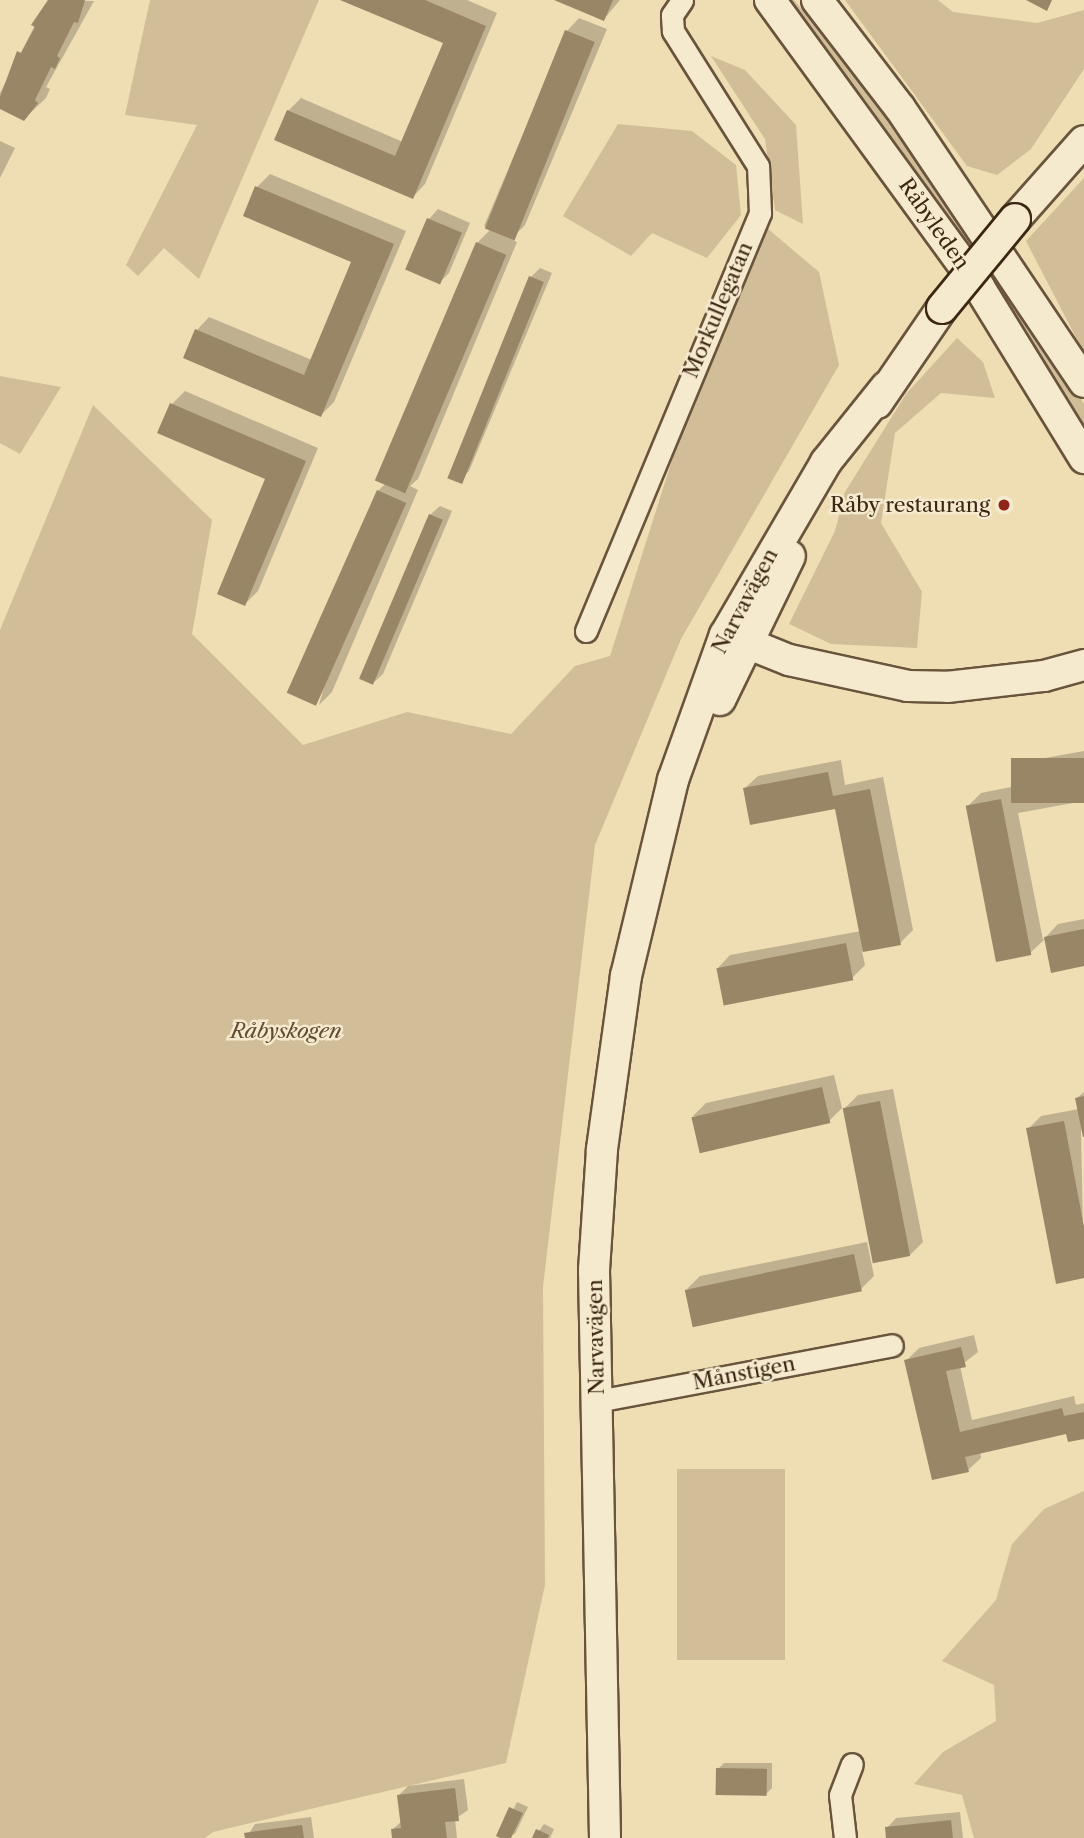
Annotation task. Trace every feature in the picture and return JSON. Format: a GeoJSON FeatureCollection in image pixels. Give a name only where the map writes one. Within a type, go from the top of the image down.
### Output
{"type":"FeatureCollection","features":[{"type":"Feature","properties":{"kind":"main road","name":"Råbyleden"},"geometry":{"type":"LineString","coordinates":[[770,0],[971,276],[1084,458]]}},
{"type":"Feature","properties":{"kind":"main road","name":"Råbyleden"},"geometry":{"type":"LineString","coordinates":[[817,0],[900,108],[1084,382]]}},
{"type":"Feature","properties":{"kind":"main road","name":"Narvavägen"},"geometry":{"type":"LineString","coordinates":[[605,1838],[594,1270],[602,1149],[626,976],[662,842],[735,639],[886,387],[942,307],[1084,141]]}},
{"type":"Feature","properties":{"kind":"main road"},"geometry":{"type":"LineString","coordinates":[[735,639],[800,663],[908,686],[947,687],[1044,676],[1084,665]]}},
{"type":"Feature","properties":{"kind":"street","name":"Morkullegatan"},"geometry":{"type":"LineString","coordinates":[[586,631],[760,213],[758,166],[673,31],[671,15],[682,0]]}},
{"type":"Feature","properties":{"kind":"street","name":"Månstigen"},"geometry":{"type":"LineString","coordinates":[[597,1401],[891,1345]]}},
{"type":"Feature","properties":{"kind":"street"},"geometry":{"type":"LineString","coordinates":[[845,1838],[840,1795],[852,1764]]}},
{"type":"Feature","properties":{"kind":"green space"},"geometry":{"type":"Polygon","coordinates":[[[150,0],[319,0],[199,279],[164,248],[138,276],[126,265],[197,125],[125,115],[150,0]]]}},
{"type":"Feature","properties":{"kind":"green space"},"geometry":{"type":"Polygon","coordinates":[[[781,0],[794,0],[877,99],[997,265],[1084,404],[1084,433],[781,0]]]}},
{"type":"Feature","properties":{"kind":"green space"},"geometry":{"type":"Polygon","coordinates":[[[845,0],[938,0],[953,12],[1037,23],[1084,10],[1084,69],[1031,149],[997,175],[967,166],[845,0]]]}},
{"type":"Feature","properties":{"kind":"green space"},"geometry":{"type":"Polygon","coordinates":[[[711,56],[745,70],[796,125],[803,224],[775,210],[765,139],[711,56]]]}},
{"type":"Feature","properties":{"kind":"green space"},"geometry":{"type":"Polygon","coordinates":[[[618,124],[692,131],[736,165],[741,215],[707,258],[652,233],[631,256],[563,216],[618,124]]]}},
{"type":"Feature","properties":{"kind":"green space"},"geometry":{"type":"Polygon","coordinates":[[[1084,178],[1084,353],[1026,241],[1084,178]]]}},
{"type":"Feature","properties":{"kind":"green space","name":"Råbyskogen"},"geometry":{"type":"Polygon","coordinates":[[[767,228],[819,272],[839,365],[681,639],[595,845],[543,1287],[545,1585],[506,1763],[213,1832],[205,1838],[0,1838],[0,630],[93,405],[212,520],[192,634],[303,745],[407,712],[511,734],[575,666],[610,656],[691,400],[767,228]]]}},
{"type":"Feature","properties":{"kind":"green space"},"geometry":{"type":"Polygon","coordinates":[[[957,338],[983,362],[995,398],[941,393],[895,433],[881,523],[922,592],[917,648],[831,644],[789,624],[835,531],[845,492],[906,394],[957,338]]]}},
{"type":"Feature","properties":{"kind":"green space"},"geometry":{"type":"Polygon","coordinates":[[[0,376],[61,387],[20,454],[0,443],[0,376]]]}},
{"type":"Feature","properties":{"kind":"green space"},"geometry":{"type":"Polygon","coordinates":[[[677,1469],[785,1469],[785,1660],[677,1660],[677,1469]]]}},
{"type":"Feature","properties":{"kind":"green space"},"geometry":{"type":"Polygon","coordinates":[[[1084,1491],[1084,1838],[974,1838],[962,1795],[914,1784],[943,1752],[996,1721],[994,1685],[942,1661],[996,1600],[1012,1544],[1044,1509],[1084,1491]]]}},
{"type":"Feature","properties":{"kind":"building"},"geometry":{"type":"Polygon","coordinates":[[[48,0],[85,0],[78,23],[74,22],[57,56],[60,58],[55,69],[51,67],[35,100],[38,103],[24,121],[0,109],[0,97],[17,51],[21,53],[35,27],[31,25],[48,0]]]}},
{"type":"Feature","properties":{"kind":"building"},"geometry":{"type":"Polygon","coordinates":[[[340,0],[425,0],[486,26],[413,199],[274,140],[287,110],[395,156],[443,43],[340,0]]]}},
{"type":"Feature","properties":{"kind":"building"},"geometry":{"type":"Polygon","coordinates":[[[554,0],[613,0],[604,21],[554,0]]]}},
{"type":"Feature","properties":{"kind":"building"},"geometry":{"type":"Polygon","coordinates":[[[1026,0],[1052,0],[1047,11],[1026,0]]]}},
{"type":"Feature","properties":{"kind":"building"},"geometry":{"type":"Polygon","coordinates":[[[565,30],[595,42],[515,240],[485,228],[565,30]]]}},
{"type":"Feature","properties":{"kind":"building"},"geometry":{"type":"Polygon","coordinates":[[[255,186],[394,244],[321,417],[183,358],[195,329],[304,375],[351,262],[243,216],[255,186]]]}},
{"type":"Feature","properties":{"kind":"building"},"geometry":{"type":"Polygon","coordinates":[[[427,218],[462,233],[440,284],[405,270],[427,218]]]}},
{"type":"Feature","properties":{"kind":"building"},"geometry":{"type":"Polygon","coordinates":[[[476,242],[506,255],[405,493],[375,480],[476,242]]]}},
{"type":"Feature","properties":{"kind":"building"},"geometry":{"type":"Polygon","coordinates":[[[529,276],[544,282],[462,484],[447,478],[529,276]]]}},
{"type":"Feature","properties":{"kind":"building"},"geometry":{"type":"Polygon","coordinates":[[[170,403],[306,461],[245,606],[217,594],[265,479],[157,433],[170,403]]]}},
{"type":"Feature","properties":{"kind":"building"},"geometry":{"type":"Polygon","coordinates":[[[377,490],[406,503],[316,706],[287,693],[377,490]]]}},
{"type":"Feature","properties":{"kind":"building"},"geometry":{"type":"Polygon","coordinates":[[[429,514],[443,520],[373,685],[359,679],[429,514]]]}},
{"type":"Feature","properties":{"kind":"building"},"geometry":{"type":"Polygon","coordinates":[[[1011,758],[1084,758],[1084,803],[1011,803],[1011,758]]]}},
{"type":"Feature","properties":{"kind":"building"},"geometry":{"type":"Polygon","coordinates":[[[828,772],[833,796],[870,789],[901,945],[863,952],[835,809],[750,825],[743,788],[828,772]]]}},
{"type":"Feature","properties":{"kind":"building"},"geometry":{"type":"Polygon","coordinates":[[[1001,799],[1031,955],[996,962],[966,806],[1001,799]]]}},
{"type":"Feature","properties":{"kind":"building"},"geometry":{"type":"Polygon","coordinates":[[[1084,929],[1084,966],[1051,973],[1044,937],[1084,929]]]}},
{"type":"Feature","properties":{"kind":"building"},"geometry":{"type":"Polygon","coordinates":[[[846,943],[853,980],[724,1005],[716,968],[846,943]]]}},
{"type":"Feature","properties":{"kind":"building"},"geometry":{"type":"Polygon","coordinates":[[[822,1087],[830,1123],[700,1153],[691,1117],[822,1087]]]}},
{"type":"Feature","properties":{"kind":"building"},"geometry":{"type":"Polygon","coordinates":[[[1084,1096],[1084,1137],[1083,1137],[1075,1098],[1084,1096]]]}},
{"type":"Feature","properties":{"kind":"building"},"geometry":{"type":"Polygon","coordinates":[[[880,1101],[910,1256],[873,1263],[843,1108],[880,1101]]]}},
{"type":"Feature","properties":{"kind":"building"},"geometry":{"type":"Polygon","coordinates":[[[1064,1121],[1084,1227],[1084,1278],[1056,1284],[1026,1128],[1064,1121]]]}},
{"type":"Feature","properties":{"kind":"building"},"geometry":{"type":"Polygon","coordinates":[[[854,1254],[862,1291],[693,1327],[685,1290],[854,1254]]]}},
{"type":"Feature","properties":{"kind":"building"},"geometry":{"type":"Polygon","coordinates":[[[961,1347],[966,1367],[946,1371],[960,1432],[1062,1408],[1064,1416],[1084,1412],[1084,1439],[1068,1442],[1066,1434],[965,1457],[969,1472],[932,1480],[904,1360],[961,1347]]]}},
{"type":"Feature","properties":{"kind":"building"},"geometry":{"type":"Polygon","coordinates":[[[716,1768],[767,1769],[767,1796],[716,1795],[716,1768]]]}},
{"type":"Feature","properties":{"kind":"building"},"geometry":{"type":"Polygon","coordinates":[[[455,1788],[459,1821],[445,1822],[447,1838],[392,1838],[391,1829],[401,1828],[397,1795],[455,1788]]]}},
{"type":"Feature","properties":{"kind":"building"},"geometry":{"type":"Polygon","coordinates":[[[509,1807],[523,1813],[511,1838],[500,1838],[496,1836],[509,1807]]]}},
{"type":"Feature","properties":{"kind":"building"},"geometry":{"type":"Polygon","coordinates":[[[951,1820],[953,1838],[886,1838],[885,1827],[951,1820]]]}},
{"type":"Feature","properties":{"kind":"building"},"geometry":{"type":"Polygon","coordinates":[[[302,1825],[304,1838],[245,1838],[244,1833],[302,1825]]]}},
{"type":"Feature","properties":{"kind":"building"},"geometry":{"type":"Polygon","coordinates":[[[536,1829],[549,1835],[548,1838],[532,1838],[536,1829]]]}},
{"type":"Feature","properties":{"kind":"place","name":"Råby restaurang"},"geometry":{"type":"Point","coordinates":[1004,505]}}]}
